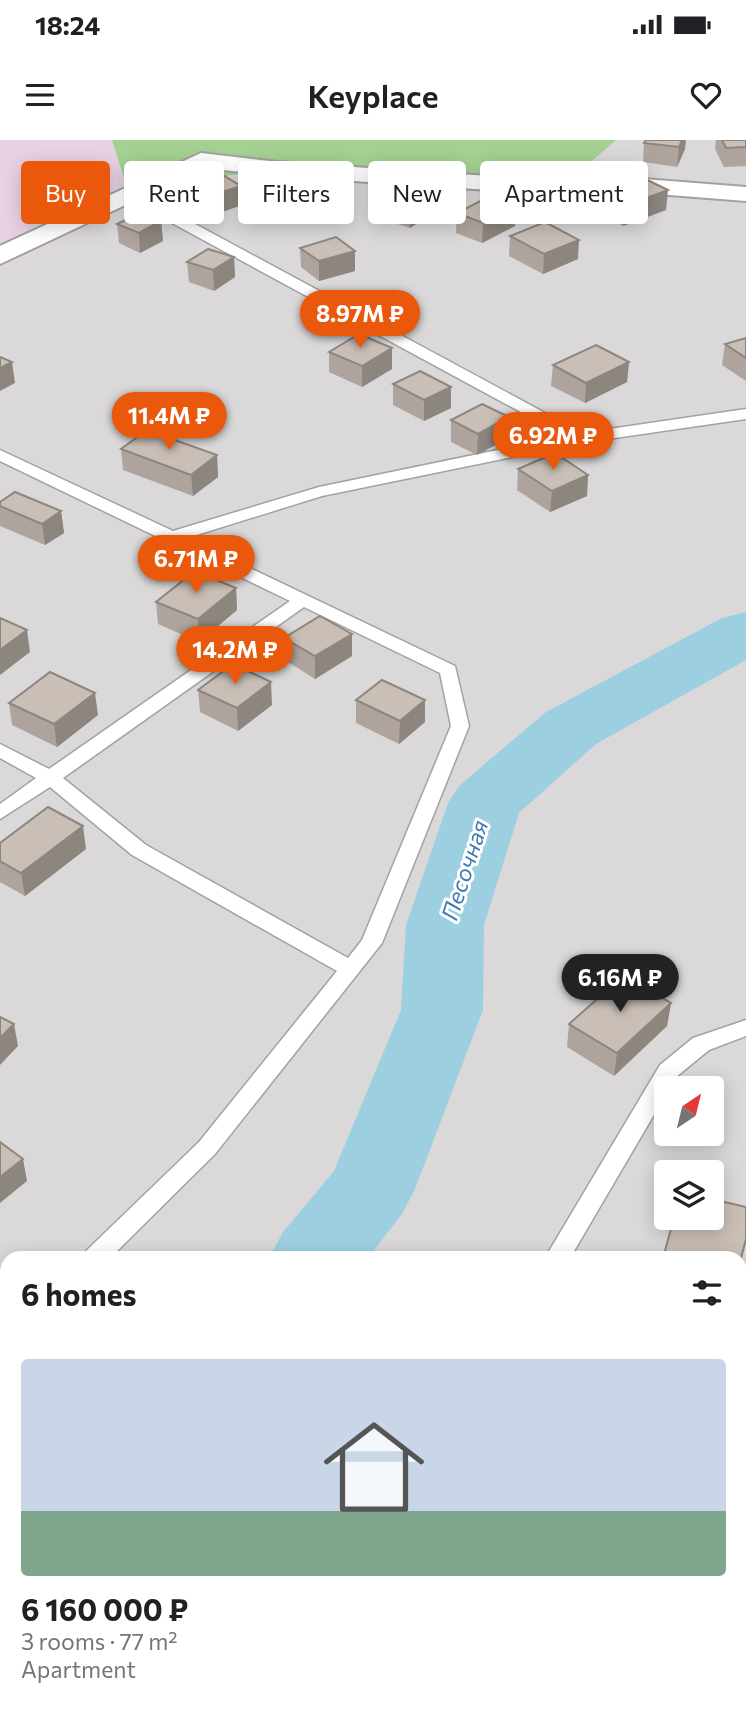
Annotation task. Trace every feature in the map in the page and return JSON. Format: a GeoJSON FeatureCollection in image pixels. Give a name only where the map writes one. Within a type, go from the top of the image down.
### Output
{"type":"FeatureCollection","features":[{"type":"Feature","properties":{"kind":"street"},"geometry":{"type":"LineString","coordinates":[[224,163],[278,169],[504,184],[593,182],[746,194]]}},
{"type":"Feature","properties":{"kind":"street"},"geometry":{"type":"LineString","coordinates":[[0,256],[124,196]]}},
{"type":"Feature","properties":{"kind":"lane"},"geometry":{"type":"LineString","coordinates":[[184,224],[580,438]]}},
{"type":"Feature","properties":{"kind":"lane"},"geometry":{"type":"LineString","coordinates":[[172,537],[319,492],[580,438],[746,414]]}},
{"type":"Feature","properties":{"kind":"lane"},"geometry":{"type":"LineString","coordinates":[[0,454],[449,670],[460,726],[371,943],[207,1148],[102,1251]]}},
{"type":"Feature","properties":{"kind":"lane"},"geometry":{"type":"LineString","coordinates":[[0,813],[303,600]]}},
{"type":"Feature","properties":{"kind":"lane"},"geometry":{"type":"LineString","coordinates":[[0,750],[50,777],[139,850],[351,969]]}},
{"type":"Feature","properties":{"kind":"lane"},"geometry":{"type":"LineString","coordinates":[[561,1251],[668,1070],[701,1044],[746,1028]]}},
{"type":"Feature","properties":{"kind":"shaded area"},"geometry":{"type":"Polygon","coordinates":[[[0,140],[112,140],[124,178],[124,200],[110,215],[110,161],[21,161],[21,224],[92,224],[0,269],[0,140]]]}},
{"type":"Feature","properties":{"kind":"shaded area"},"geometry":{"type":"Polygon","coordinates":[[[616,140],[746,140],[746,1251],[0,1251],[0,269],[92,224],[110,224],[110,215],[124,200],[124,224],[224,224],[224,176],[238,175],[238,224],[354,224],[354,174],[368,174],[368,224],[466,224],[466,176],[480,176],[480,224],[648,224],[648,161],[592,161],[616,140]]]}},
{"type":"Feature","properties":{"kind":"green space"},"geometry":{"type":"Polygon","coordinates":[[[112,140],[616,140],[592,161],[480,161],[480,188],[466,187],[466,161],[368,161],[368,180],[354,180],[354,161],[238,161],[238,175],[224,176],[224,161],[124,161],[124,178],[112,140]]]}},
{"type":"Feature","properties":{"kind":"building"},"geometry":{"type":"Polygon","coordinates":[[[646,140],[682,140],[679,147],[644,143],[646,140]]]}},
{"type":"Feature","properties":{"kind":"building"},"geometry":{"type":"Polygon","coordinates":[[[722,140],[746,140],[746,147],[726,148],[722,140]]]}},
{"type":"Feature","properties":{"kind":"building"},"geometry":{"type":"Polygon","coordinates":[[[224,176],[238,184],[238,187],[224,192],[224,176]]]}},
{"type":"Feature","properties":{"kind":"building"},"geometry":{"type":"Polygon","coordinates":[[[648,180],[668,190],[648,197],[648,180]]]}},
{"type":"Feature","properties":{"kind":"building"},"geometry":{"type":"Polygon","coordinates":[[[480,201],[480,222],[466,216],[466,208],[480,201]]]}},
{"type":"Feature","properties":{"kind":"building"},"geometry":{"type":"Polygon","coordinates":[[[124,221],[124,224],[156,224],[139,233],[117,224],[124,221]]]}},
{"type":"Feature","properties":{"kind":"building"},"geometry":{"type":"Polygon","coordinates":[[[540,224],[549,224],[579,240],[544,254],[510,236],[540,224]]]}},
{"type":"Feature","properties":{"kind":"building"},"geometry":{"type":"Polygon","coordinates":[[[336,237],[355,251],[319,261],[300,248],[336,237]]]}},
{"type":"Feature","properties":{"kind":"building"},"geometry":{"type":"Polygon","coordinates":[[[208,249],[234,257],[213,270],[187,262],[208,249]]]}},
{"type":"Feature","properties":{"kind":"building"},"geometry":{"type":"Polygon","coordinates":[[[359,334],[392,348],[362,366],[329,352],[359,334]]]}},
{"type":"Feature","properties":{"kind":"building"},"geometry":{"type":"Polygon","coordinates":[[[746,338],[746,358],[725,344],[746,338]]]}},
{"type":"Feature","properties":{"kind":"building"},"geometry":{"type":"Polygon","coordinates":[[[596,345],[629,362],[586,383],[553,365],[596,345]]]}},
{"type":"Feature","properties":{"kind":"building"},"geometry":{"type":"Polygon","coordinates":[[[0,357],[12,362],[0,368],[0,357]]]}},
{"type":"Feature","properties":{"kind":"building"},"geometry":{"type":"Polygon","coordinates":[[[420,371],[451,387],[424,400],[393,384],[420,371]]]}},
{"type":"Feature","properties":{"kind":"building"},"geometry":{"type":"Polygon","coordinates":[[[482,404],[509,417],[478,434],[451,420],[482,404]]]}},
{"type":"Feature","properties":{"kind":"building"},"geometry":{"type":"Polygon","coordinates":[[[147,430],[217,455],[191,475],[121,449],[147,430]]]}},
{"type":"Feature","properties":{"kind":"building"},"geometry":{"type":"Polygon","coordinates":[[[555,453],[588,475],[552,491],[518,469],[555,453]]]}},
{"type":"Feature","properties":{"kind":"building"},"geometry":{"type":"Polygon","coordinates":[[[15,492],[61,511],[42,524],[0,506],[0,502],[15,492]]]}},
{"type":"Feature","properties":{"kind":"building"},"geometry":{"type":"Polygon","coordinates":[[[195,571],[236,588],[198,619],[156,602],[195,571]]]}},
{"type":"Feature","properties":{"kind":"building"},"geometry":{"type":"Polygon","coordinates":[[[320,616],[352,634],[315,656],[284,638],[320,616]]]}},
{"type":"Feature","properties":{"kind":"building"},"geometry":{"type":"Polygon","coordinates":[[[0,618],[27,630],[0,650],[0,618]]]}},
{"type":"Feature","properties":{"kind":"building"},"geometry":{"type":"Polygon","coordinates":[[[233,664],[271,682],[237,708],[198,690],[233,664]]]}},
{"type":"Feature","properties":{"kind":"building"},"geometry":{"type":"Polygon","coordinates":[[[50,672],[95,693],[54,724],[9,703],[50,672]]]}},
{"type":"Feature","properties":{"kind":"building"},"geometry":{"type":"Polygon","coordinates":[[[382,680],[425,700],[400,721],[356,700],[382,680]]]}},
{"type":"Feature","properties":{"kind":"building"},"geometry":{"type":"Polygon","coordinates":[[[48,807],[83,826],[21,873],[0,861],[0,843],[48,807]]]}},
{"type":"Feature","properties":{"kind":"building"},"geometry":{"type":"Polygon","coordinates":[[[623,976],[671,1003],[617,1053],[569,1024],[623,976]]]}},
{"type":"Feature","properties":{"kind":"building"},"geometry":{"type":"Polygon","coordinates":[[[0,1017],[14,1024],[0,1038],[0,1017]]]}},
{"type":"Feature","properties":{"kind":"building"},"geometry":{"type":"Polygon","coordinates":[[[0,1142],[23,1159],[0,1177],[0,1142]]]}},
{"type":"Feature","properties":{"kind":"building"},"geometry":{"type":"Polygon","coordinates":[[[724,1202],[746,1207],[746,1239],[743,1251],[665,1251],[671,1230],[724,1230],[724,1202]]]}},
{"type":"Feature","properties":{"kind":"waterway","name":"Песочная"},"geometry":{"type":"LineString","coordinates":[[321,1251],[371,1189],[442,1010],[445,925],[485,803],[571,728],[746,632]]}}]}
